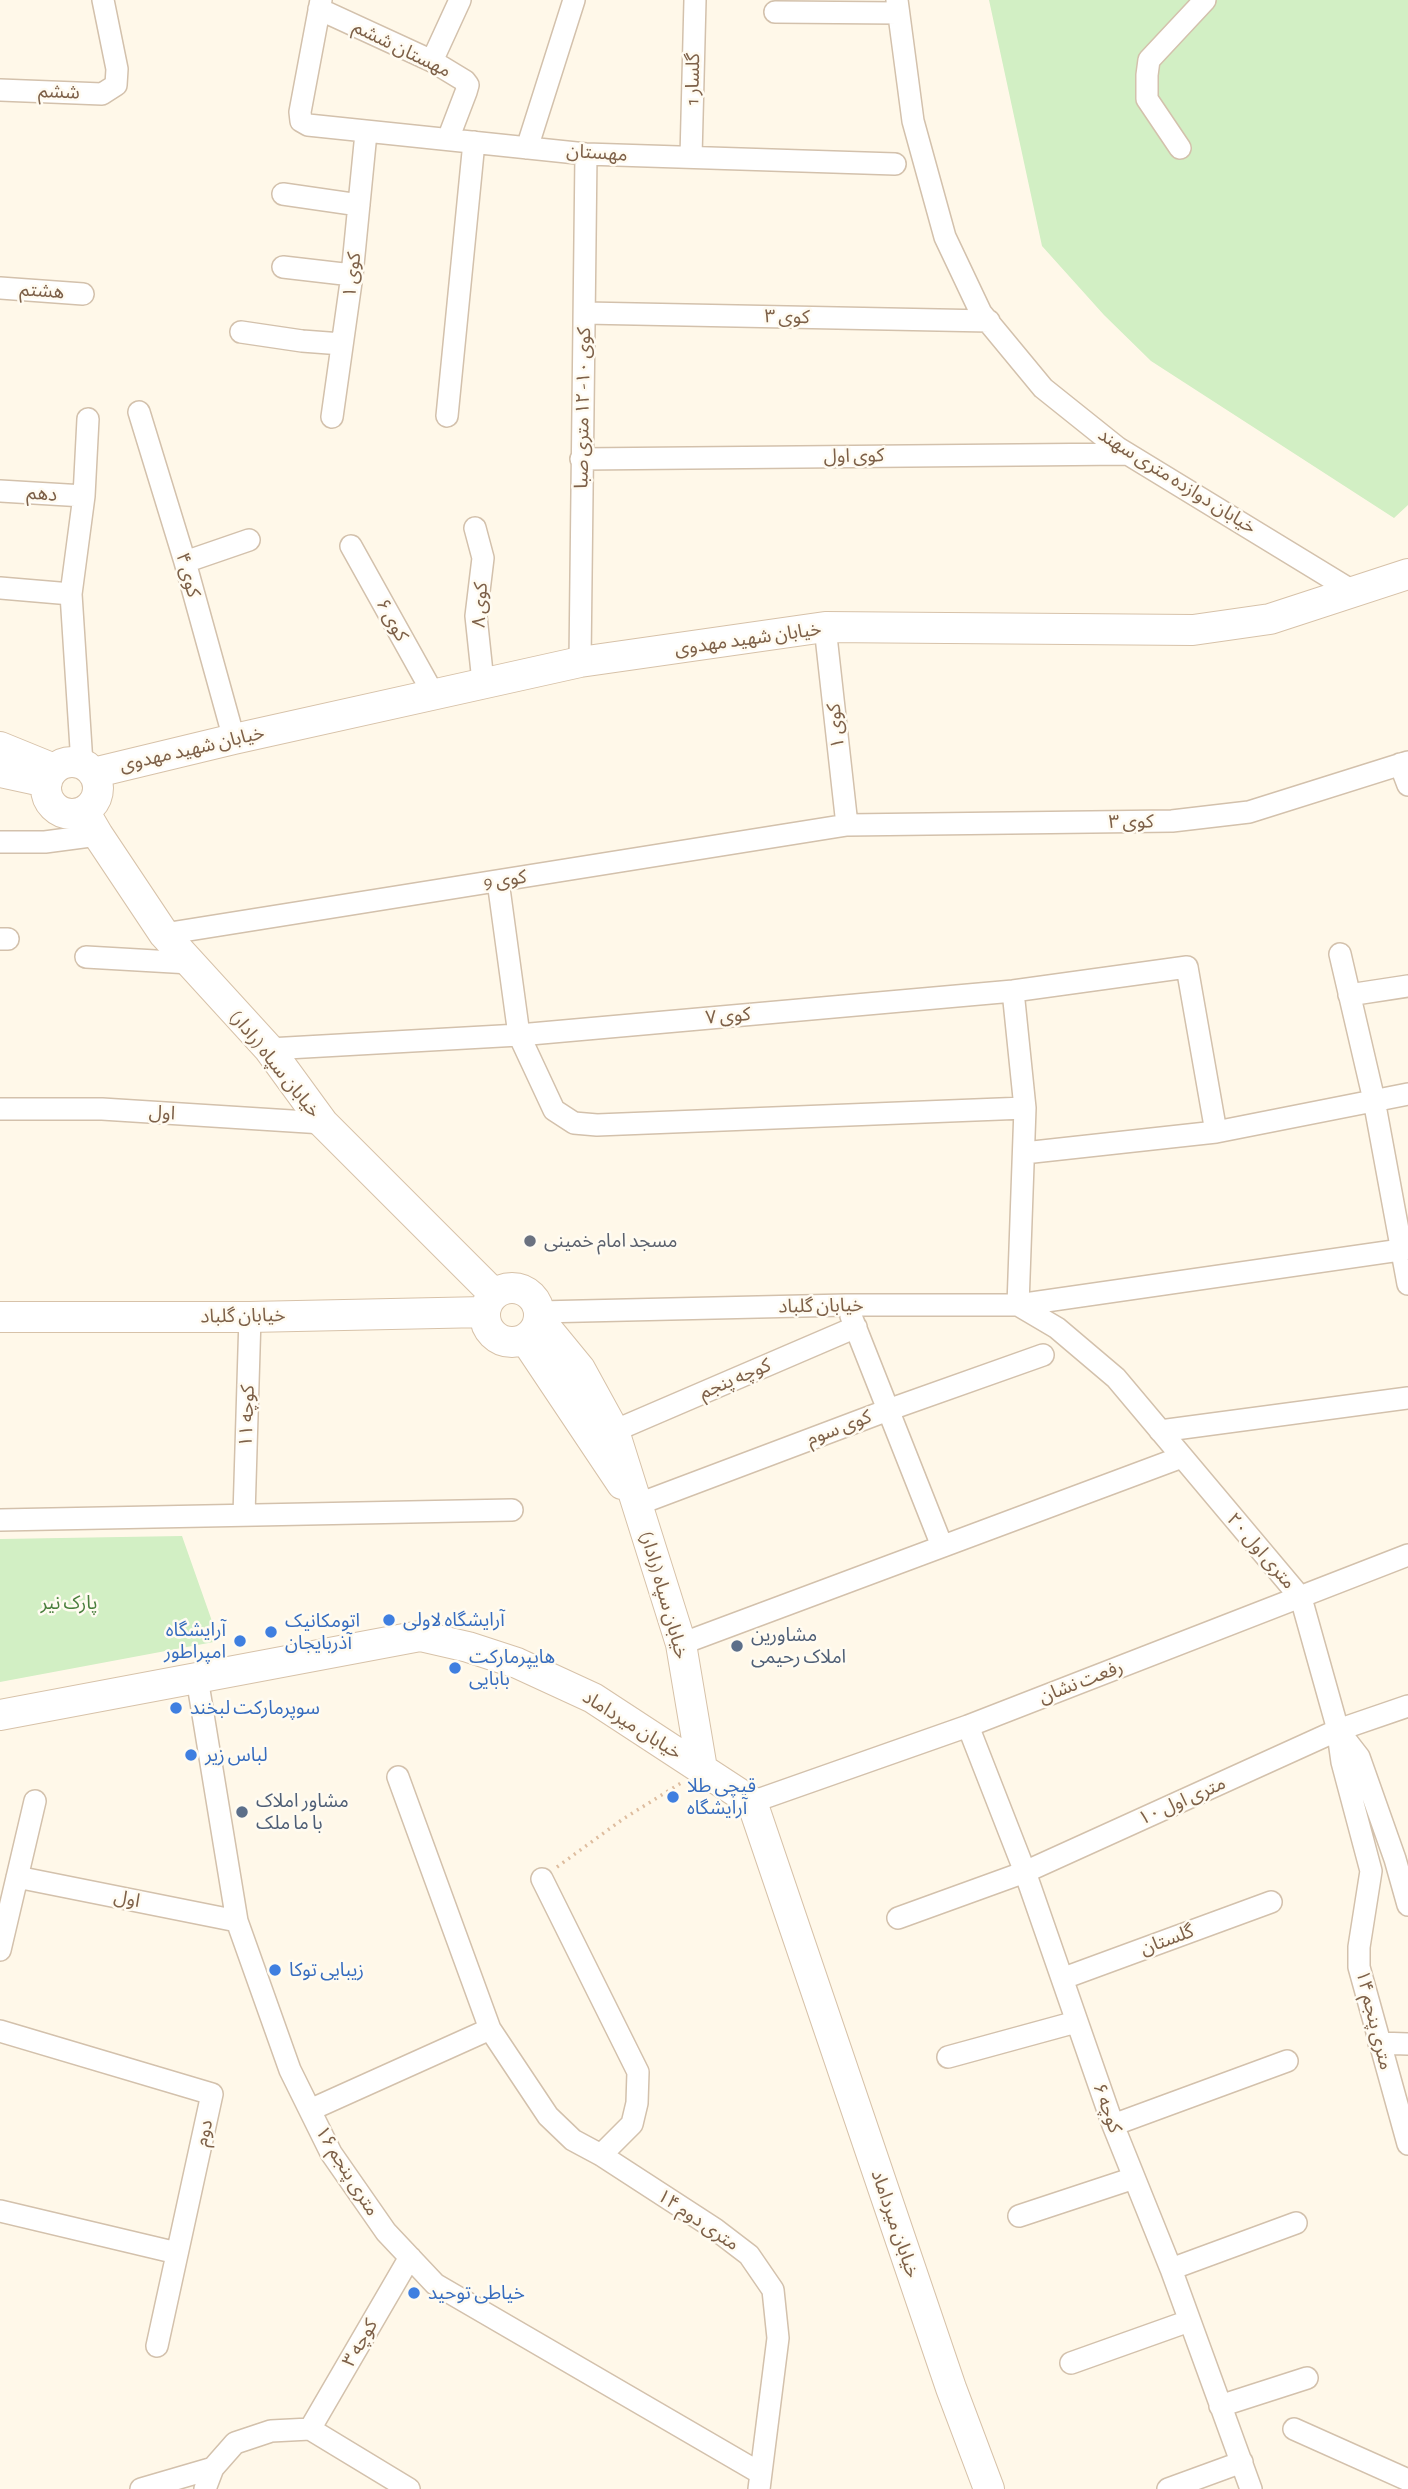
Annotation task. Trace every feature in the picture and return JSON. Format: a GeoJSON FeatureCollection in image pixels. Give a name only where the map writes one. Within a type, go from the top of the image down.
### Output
{"type":"FeatureCollection","features":[{"type":"Feature","properties":{"kind":"street","name":"ششم"},"geometry":{"type":"LineString","coordinates":[[0,90],[102,94],[116,85],[117,69],[103,0]]}},
{"type":"Feature","properties":{"kind":"street"},"geometry":{"type":"LineString","coordinates":[[432,61],[460,0]]}},
{"type":"Feature","properties":{"kind":"street"},"geometry":{"type":"LineString","coordinates":[[527,148],[573,0]]}},
{"type":"Feature","properties":{"kind":"street","name":"گلسار 1"},"geometry":{"type":"LineString","coordinates":[[691,157],[695,0]]}},
{"type":"Feature","properties":{"kind":"street"},"geometry":{"type":"LineString","coordinates":[[1180,148],[1147,99],[1149,60],[1205,0]]}},
{"type":"Feature","properties":{"kind":"street","name":"مهستان ششم"},"geometry":{"type":"LineString","coordinates":[[320,5],[432,61],[468,85],[448,139]]}},
{"type":"Feature","properties":{"kind":"street","name":"مهستان"},"geometry":{"type":"LineString","coordinates":[[320,5],[300,112],[301,121],[308,125],[586,154],[895,164]]}},
{"type":"Feature","properties":{"kind":"street"},"geometry":{"type":"LineString","coordinates":[[775,12],[898,6]]}},
{"type":"Feature","properties":{"kind":"street","name":"خیابان دوازده متری سهند"},"geometry":{"type":"LineString","coordinates":[[898,6],[914,121],[945,237],[981,313],[1043,388],[1127,454],[1354,592]]}},
{"type":"Feature","properties":{"kind":"street","name":"کوی ۱"},"geometry":{"type":"LineString","coordinates":[[332,417],[352,275],[366,133]]}},
{"type":"Feature","properties":{"kind":"street"},"geometry":{"type":"LineString","coordinates":[[447,416],[474,142]]}},
{"type":"Feature","properties":{"kind":"street","name":"کوی ۱۰- ۱۲ متری صبا"},"geometry":{"type":"LineString","coordinates":[[580,662],[586,154]]}},
{"type":"Feature","properties":{"kind":"street"},"geometry":{"type":"LineString","coordinates":[[282,194],[359,205]]}},
{"type":"Feature","properties":{"kind":"street"},"geometry":{"type":"LineString","coordinates":[[283,267],[352,275]]}},
{"type":"Feature","properties":{"kind":"street","name":"هشتم"},"geometry":{"type":"LineString","coordinates":[[0,288],[83,294]]}},
{"type":"Feature","properties":{"kind":"street","name":"کوی ۳"},"geometry":{"type":"LineString","coordinates":[[585,313],[989,321]]}},
{"type":"Feature","properties":{"kind":"street"},"geometry":{"type":"LineString","coordinates":[[241,332],[342,344]]}},
{"type":"Feature","properties":{"kind":"street","name":"کوی ۴"},"geometry":{"type":"LineString","coordinates":[[139,412],[185,562],[234,739]]}},
{"type":"Feature","properties":{"kind":"street"},"geometry":{"type":"LineString","coordinates":[[69,772],[71,594],[84,496],[88,419]]}},
{"type":"Feature","properties":{"kind":"street","name":"کوی اول"},"geometry":{"type":"LineString","coordinates":[[581,459],[1127,454]]}},
{"type":"Feature","properties":{"kind":"street","name":"دهم"},"geometry":{"type":"LineString","coordinates":[[0,491],[84,496]]}},
{"type":"Feature","properties":{"kind":"street","name":"کوی ۸"},"geometry":{"type":"LineString","coordinates":[[475,528],[483,558],[476,616],[483,682]]}},
{"type":"Feature","properties":{"kind":"street"},"geometry":{"type":"LineString","coordinates":[[185,562],[249,540]]}},
{"type":"Feature","properties":{"kind":"street","name":"کوی ۶"},"geometry":{"type":"LineString","coordinates":[[351,546],[434,695]]}},
{"type":"Feature","properties":{"kind":"street","name":"خیابان شهید مهدوی"},"geometry":{"type":"LineString","coordinates":[[69,772],[234,739],[580,662],[825,627],[1193,630],[1270,619],[1408,574]]}},
{"type":"Feature","properties":{"kind":"street"},"geometry":{"type":"LineString","coordinates":[[0,588],[71,594]]}},
{"type":"Feature","properties":{"kind":"street","name":"کوی ۱"},"geometry":{"type":"LineString","coordinates":[[825,627],[847,825]]}},
{"type":"Feature","properties":{"kind":"street"},"geometry":{"type":"LineString","coordinates":[[0,747],[97,781],[91,823]]}},
{"type":"Feature","properties":{"kind":"street"},"geometry":{"type":"LineString","coordinates":[[1404,763],[1408,785]]}},
{"type":"Feature","properties":{"kind":"street","name":"کوی ۳"},"geometry":{"type":"LineString","coordinates":[[847,825],[1172,821],[1249,812],[1404,763]]}},
{"type":"Feature","properties":{"kind":"street"},"geometry":{"type":"LineString","coordinates":[[0,772],[69,772]]}},
{"type":"Feature","properties":{"kind":"street"},"geometry":{"type":"LineString","coordinates":[[69,772],[46,790],[53,805],[91,823]]}},
{"type":"Feature","properties":{"kind":"street"},"geometry":{"type":"LineString","coordinates":[[0,842],[46,842],[91,823]]}},
{"type":"Feature","properties":{"kind":"street","name":"خیابان سپاه (رادار)"},"geometry":{"type":"LineString","coordinates":[[91,823],[164,934],[268,1049],[323,1123],[490,1303]]}},
{"type":"Feature","properties":{"kind":"street","name":"کوی 9"},"geometry":{"type":"LineString","coordinates":[[164,934],[847,825]]}},
{"type":"Feature","properties":{"kind":"street"},"geometry":{"type":"LineString","coordinates":[[498,881],[519,1035],[554,1110],[574,1123],[597,1125],[1025,1108]]}},
{"type":"Feature","properties":{"kind":"street"},"geometry":{"type":"LineString","coordinates":[[1340,954],[1405,1250],[1408,1284]]}},
{"type":"Feature","properties":{"kind":"street"},"geometry":{"type":"LineString","coordinates":[[86,957],[190,963]]}},
{"type":"Feature","properties":{"kind":"street","name":"کوی ۷"},"geometry":{"type":"LineString","coordinates":[[268,1049],[519,1035],[1013,990],[1187,967],[1216,1132]]}},
{"type":"Feature","properties":{"kind":"street"},"geometry":{"type":"LineString","coordinates":[[1349,995],[1408,986]]}},
{"type":"Feature","properties":{"kind":"street"},"geometry":{"type":"LineString","coordinates":[[1013,990],[1025,1108],[1018,1305]]}},
{"type":"Feature","properties":{"kind":"street"},"geometry":{"type":"LineString","coordinates":[[1024,1153],[1216,1132],[1408,1094]]}},
{"type":"Feature","properties":{"kind":"street","name":"اول"},"geometry":{"type":"LineString","coordinates":[[0,1109],[102,1109],[323,1123]]}},
{"type":"Feature","properties":{"kind":"street","name":"خیابان گلباد"},"geometry":{"type":"LineString","coordinates":[[535,1323],[846,1305],[1018,1305],[1405,1250]]}},
{"type":"Feature","properties":{"kind":"street"},"geometry":{"type":"LineString","coordinates":[[516,1288],[527,1292],[536,1301],[535,1323],[514,1342],[502,1340],[492,1333],[486,1323],[490,1303],[505,1289],[516,1288]]}},
{"type":"Feature","properties":{"kind":"street","name":"خیابان گلباد"},"geometry":{"type":"LineString","coordinates":[[0,1317],[250,1317],[490,1303]]}},
{"type":"Feature","properties":{"kind":"street"},"geometry":{"type":"LineString","coordinates":[[846,1305],[942,1546]]}},
{"type":"Feature","properties":{"kind":"street","name":"۲۰ متری اول"},"geometry":{"type":"LineString","coordinates":[[1018,1305],[1058,1328],[1116,1378],[1301,1598],[1338,1731],[1359,1757],[1401,1856],[1408,1905]]}},
{"type":"Feature","properties":{"kind":"street","name":"کوچه ۱۱"},"geometry":{"type":"LineString","coordinates":[[244,1515],[250,1317]]}},
{"type":"Feature","properties":{"kind":"street","name":"خیابان سپاه (رادار)"},"geometry":{"type":"LineString","coordinates":[[535,1323],[580,1368],[614,1431],[681,1644],[702,1769]]}},
{"type":"Feature","properties":{"kind":"street","name":"خیابان سپاه (رادار)"},"geometry":{"type":"LineString","coordinates":[[535,1323],[636,1504]]}},
{"type":"Feature","properties":{"kind":"street","name":"کوچه پنجم"},"geometry":{"type":"LineString","coordinates":[[614,1431],[856,1327]]}},
{"type":"Feature","properties":{"kind":"street","name":"کوی سوم"},"geometry":{"type":"LineString","coordinates":[[636,1504],[1043,1354]]}},
{"type":"Feature","properties":{"kind":"street"},"geometry":{"type":"LineString","coordinates":[[1160,1431],[1408,1398]]}},
{"type":"Feature","properties":{"kind":"street"},"geometry":{"type":"LineString","coordinates":[[681,1644],[1182,1457]]}},
{"type":"Feature","properties":{"kind":"street"},"geometry":{"type":"LineString","coordinates":[[0,1520],[512,1510]]}},
{"type":"Feature","properties":{"kind":"street","name":"رفعت نشان"},"geometry":{"type":"LineString","coordinates":[[752,1801],[968,1726],[1408,1555]]}},
{"type":"Feature","properties":{"kind":"street","name":"خیابان میرداماد"},"geometry":{"type":"LineString","coordinates":[[0,1715],[420,1636],[505,1659],[593,1698],[752,1801],[947,2375],[989,2489]]}},
{"type":"Feature","properties":{"kind":"street","name":"۱۶ متری پنجم"},"geometry":{"type":"LineString","coordinates":[[197,1678],[237,1921],[290,2070],[331,2153],[386,2232],[436,2284],[759,2481]]}},
{"type":"Feature","properties":{"kind":"street","name":"۱۰ متری اول"},"geometry":{"type":"LineString","coordinates":[[898,1918],[1025,1872],[1338,1731],[1408,1706]]}},
{"type":"Feature","properties":{"kind":"street","name":"کوچه ۶"},"geometry":{"type":"LineString","coordinates":[[968,1726],[1025,1872],[1113,2125],[1171,2269],[1251,2489]]}},
{"type":"Feature","properties":{"kind":"street","name":"۱۴ متری پنجم"},"geometry":{"type":"LineString","coordinates":[[1338,1731],[1342,1762],[1371,1871],[1359,1947],[1359,1967],[1408,2144]]}},
{"type":"Feature","properties":{"kind":"street","name":"۱۴ متری دوم"},"geometry":{"type":"LineString","coordinates":[[398,1777],[490,2029],[548,2116],[573,2140],[601,2155],[715,2229],[748,2255],[773,2290],[778,2337],[759,2481]]}},
{"type":"Feature","properties":{"kind":"street"},"geometry":{"type":"LineString","coordinates":[[0,1950],[35,1801]]}},
{"type":"Feature","properties":{"kind":"street","name":"اول"},"geometry":{"type":"LineString","coordinates":[[17,1877],[237,1921]]}},
{"type":"Feature","properties":{"kind":"street"},"geometry":{"type":"LineString","coordinates":[[542,1879],[638,2072],[637,2102],[632,2124],[601,2155]]}},
{"type":"Feature","properties":{"kind":"street","name":"گلستان"},"geometry":{"type":"LineString","coordinates":[[1063,1978],[1271,1902]]}},
{"type":"Feature","properties":{"kind":"street"},"geometry":{"type":"LineString","coordinates":[[948,2057],[1076,2022]]}},
{"type":"Feature","properties":{"kind":"street"},"geometry":{"type":"LineString","coordinates":[[310,2110],[490,2029]]}},
{"type":"Feature","properties":{"kind":"street","name":"دوم"},"geometry":{"type":"LineString","coordinates":[[0,2031],[212,2094],[156,2346]]}},
{"type":"Feature","properties":{"kind":"street"},"geometry":{"type":"LineString","coordinates":[[1379,2043],[1408,2044]]}},
{"type":"Feature","properties":{"kind":"street"},"geometry":{"type":"LineString","coordinates":[[1113,2125],[1287,2062]]}},
{"type":"Feature","properties":{"kind":"street"},"geometry":{"type":"LineString","coordinates":[[1019,2216],[1134,2178]]}},
{"type":"Feature","properties":{"kind":"street"},"geometry":{"type":"LineString","coordinates":[[0,2211],[177,2253]]}},
{"type":"Feature","properties":{"kind":"street"},"geometry":{"type":"LineString","coordinates":[[1171,2269],[1296,2223]]}},
{"type":"Feature","properties":{"kind":"street","name":"کوچه ۳"},"geometry":{"type":"LineString","coordinates":[[310,2429],[410,2257]]}},
{"type":"Feature","properties":{"kind":"street"},"geometry":{"type":"LineString","coordinates":[[1071,2363],[1189,2321]]}},
{"type":"Feature","properties":{"kind":"street"},"geometry":{"type":"LineString","coordinates":[[1220,2406],[1307,2378]]}},
{"type":"Feature","properties":{"kind":"street"},"geometry":{"type":"LineString","coordinates":[[205,2489],[213,2468],[235,2443],[271,2431],[310,2429],[409,2489]]}},
{"type":"Feature","properties":{"kind":"street"},"geometry":{"type":"LineString","coordinates":[[1294,2429],[1408,2480]]}},
{"type":"Feature","properties":{"kind":"street"},"geometry":{"type":"LineString","coordinates":[[1168,2489],[1242,2462]]}},
{"type":"Feature","properties":{"kind":"street"},"geometry":{"type":"LineString","coordinates":[[141,2489],[213,2468]]}},
{"type":"Feature","properties":{"kind":"path"},"geometry":{"type":"LineString","coordinates":[[542,1879],[623,1819],[702,1769]]}},
{"type":"Feature","properties":{"kind":"green space"},"geometry":{"type":"Polygon","coordinates":[[[989,0],[1408,0],[1408,505],[1394,518],[1151,361],[1104,315],[1042,246],[989,0]]]}},
{"type":"Feature","properties":{"kind":"green space","name":"پارک نیر"},"geometry":{"type":"Polygon","coordinates":[[[182,1536],[219,1641],[0,1682],[0,1539],[182,1536]]]}},
{"type":"Feature","properties":{"kind":"place","name":"مسجد امام خمینی"},"geometry":{"type":"Point","coordinates":[530,1241]}},
{"type":"Feature","properties":{"kind":"place","name":"آرایشگاه لاولی"},"geometry":{"type":"Point","coordinates":[389,1620]}},
{"type":"Feature","properties":{"kind":"place","name":"اتومکانیک آذربایجان"},"geometry":{"type":"Point","coordinates":[271,1632]}},
{"type":"Feature","properties":{"kind":"place","name":"آرایشگاه امپراطور"},"geometry":{"type":"Point","coordinates":[240,1641]}},
{"type":"Feature","properties":{"kind":"place","name":"مشاورین املاک رحیمی"},"geometry":{"type":"Point","coordinates":[737,1646]}},
{"type":"Feature","properties":{"kind":"place","name":"هایپرمارکت بابایی"},"geometry":{"type":"Point","coordinates":[455,1668]}},
{"type":"Feature","properties":{"kind":"place","name":"سوپرمارکت لبخند"},"geometry":{"type":"Point","coordinates":[176,1708]}},
{"type":"Feature","properties":{"kind":"place","name":"لباس زیر"},"geometry":{"type":"Point","coordinates":[191,1755]}},
{"type":"Feature","properties":{"kind":"place","name":"قیچی طلا آرایشگاه"},"geometry":{"type":"Point","coordinates":[673,1797]}},
{"type":"Feature","properties":{"kind":"place","name":"مشاور املاک با ما ملک"},"geometry":{"type":"Point","coordinates":[242,1812]}},
{"type":"Feature","properties":{"kind":"place","name":"زیبایی توکا"},"geometry":{"type":"Point","coordinates":[275,1970]}},
{"type":"Feature","properties":{"kind":"place","name":"خیاطی توحید"},"geometry":{"type":"Point","coordinates":[414,2293]}}]}
